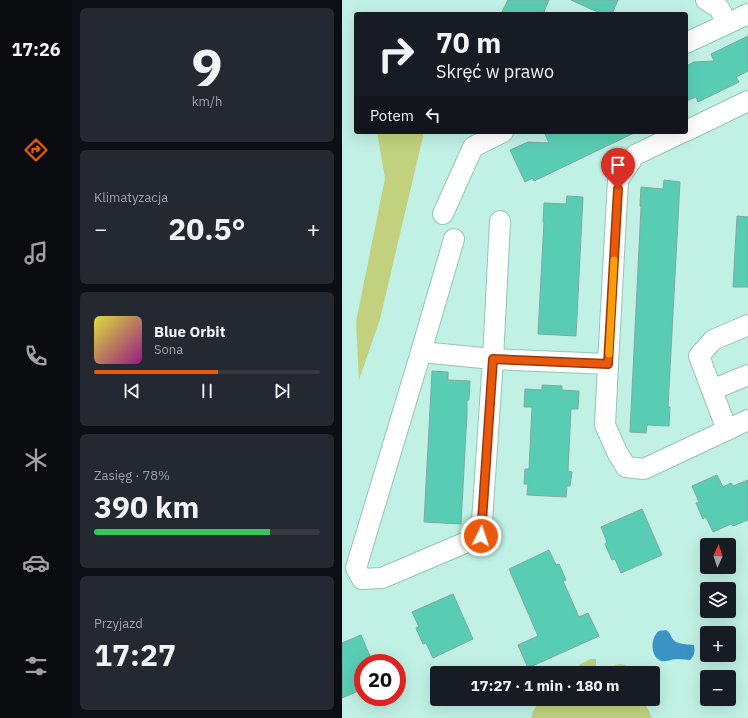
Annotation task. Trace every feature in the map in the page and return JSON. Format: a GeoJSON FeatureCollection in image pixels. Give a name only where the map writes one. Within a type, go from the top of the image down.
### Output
{"type":"FeatureCollection","features":[{"type":"Feature","properties":{"kind":"lane"},"geometry":{"type":"LineString","coordinates":[[706,0],[719,8],[727,23]]}},
{"type":"Feature","properties":{"kind":"lane"},"geometry":{"type":"LineString","coordinates":[[688,42],[748,14]]}},
{"type":"Feature","properties":{"kind":"lane"},"geometry":{"type":"LineString","coordinates":[[688,130],[748,101]]}},
{"type":"Feature","properties":{"kind":"lane"},"geometry":{"type":"LineString","coordinates":[[443,214],[473,147],[499,134]]}},
{"type":"Feature","properties":{"kind":"lane"},"geometry":{"type":"LineString","coordinates":[[679,134],[634,155],[618,180],[605,425],[617,452],[626,467],[644,469],[748,420]]}},
{"type":"Feature","properties":{"kind":"lane"},"geometry":{"type":"LineString","coordinates":[[454,239],[356,568],[362,579],[382,578],[481,536],[493,359],[500,221]]}},
{"type":"Feature","properties":{"kind":"lane"},"geometry":{"type":"LineString","coordinates":[[726,430],[699,356],[713,340],[748,325]]}},
{"type":"Feature","properties":{"kind":"lane"},"geometry":{"type":"LineString","coordinates":[[421,352],[493,359],[608,364]]}},
{"type":"Feature","properties":{"kind":"lane"},"geometry":{"type":"LineString","coordinates":[[712,390],[748,375]]}},
{"type":"Feature","properties":{"kind":"green space"},"geometry":{"type":"Polygon","coordinates":[[[377,134],[424,134],[380,319],[359,380],[356,322],[385,178],[377,134]]]}},
{"type":"Feature","properties":{"kind":"green space"},"geometry":{"type":"Polygon","coordinates":[[[590,659],[596,659],[596,666],[579,665],[590,659]]]}},
{"type":"Feature","properties":{"kind":"green space"},"geometry":{"type":"Polygon","coordinates":[[[620,664],[626,666],[614,666],[620,664]]]}},
{"type":"Feature","properties":{"kind":"green space"},"geometry":{"type":"Polygon","coordinates":[[[536,706],[646,706],[652,718],[531,718],[536,706]]]}},
{"type":"Feature","properties":{"kind":"water"},"geometry":{"type":"Polygon","coordinates":[[[666,630],[676,642],[694,645],[693,657],[690,660],[677,659],[662,661],[655,656],[653,652],[654,638],[659,631],[666,630]]]}},
{"type":"Feature","properties":{"kind":"building"},"geometry":{"type":"Polygon","coordinates":[[[508,0],[549,0],[544,12],[502,12],[508,0]]]}},
{"type":"Feature","properties":{"kind":"building"},"geometry":{"type":"Polygon","coordinates":[[[571,0],[618,0],[613,12],[598,12],[571,0]]]}},
{"type":"Feature","properties":{"kind":"building"},"geometry":{"type":"Polygon","coordinates":[[[748,36],[748,71],[736,77],[739,82],[698,102],[696,97],[688,100],[688,65],[694,62],[714,61],[711,54],[748,36]]]}},
{"type":"Feature","properties":{"kind":"building"},"geometry":{"type":"Polygon","coordinates":[[[545,134],[632,134],[534,181],[533,178],[525,182],[510,150],[528,142],[549,143],[545,134]]]}},
{"type":"Feature","properties":{"kind":"building"},"geometry":{"type":"Polygon","coordinates":[[[664,180],[680,182],[668,407],[670,407],[669,426],[647,425],[646,433],[630,432],[641,187],[663,189],[664,180]]]}},
{"type":"Feature","properties":{"kind":"building"},"geometry":{"type":"Polygon","coordinates":[[[567,196],[583,197],[576,336],[538,334],[544,203],[566,204],[567,196]]]}},
{"type":"Feature","properties":{"kind":"building"},"geometry":{"type":"Polygon","coordinates":[[[737,216],[748,217],[748,287],[733,287],[737,216]]]}},
{"type":"Feature","properties":{"kind":"building"},"geometry":{"type":"Polygon","coordinates":[[[432,371],[448,372],[448,380],[470,381],[469,400],[467,400],[461,524],[424,522],[432,371]]]}},
{"type":"Feature","properties":{"kind":"building"},"geometry":{"type":"Polygon","coordinates":[[[542,385],[562,386],[562,390],[579,391],[578,409],[571,409],[568,471],[572,472],[570,486],[567,486],[566,497],[527,495],[528,484],[524,484],[525,469],[529,469],[532,407],[524,407],[525,389],[542,390],[542,385]]]}},
{"type":"Feature","properties":{"kind":"building"},"geometry":{"type":"Polygon","coordinates":[[[717,475],[723,487],[731,483],[733,486],[748,480],[748,520],[733,526],[731,524],[713,532],[706,517],[703,519],[696,503],[699,502],[692,486],[717,475]]]}},
{"type":"Feature","properties":{"kind":"building"},"geometry":{"type":"Polygon","coordinates":[[[642,509],[662,555],[621,573],[615,559],[612,560],[605,544],[607,542],[601,527],[642,509]]]}},
{"type":"Feature","properties":{"kind":"building"},"geometry":{"type":"Polygon","coordinates":[[[549,550],[556,565],[559,564],[566,580],[563,581],[579,617],[588,613],[599,636],[532,666],[527,666],[518,645],[538,636],[509,569],[549,550]]]}},
{"type":"Feature","properties":{"kind":"building"},"geometry":{"type":"Polygon","coordinates":[[[453,594],[473,639],[433,658],[426,643],[423,644],[416,628],[419,627],[412,612],[453,594]]]}},
{"type":"Feature","properties":{"kind":"building"},"geometry":{"type":"Polygon","coordinates":[[[361,635],[369,654],[354,654],[354,693],[342,698],[342,643],[361,635]]]}},
{"type":"Feature","properties":{"kind":"slow traffic"},"geometry":{"type":"LineString","coordinates":[[609,354],[614,260]]}},
{"type":"Feature","properties":{"kind":"route"},"geometry":{"type":"LineString","coordinates":[[481,536],[493,359],[608,364],[618,189]]}}]}
